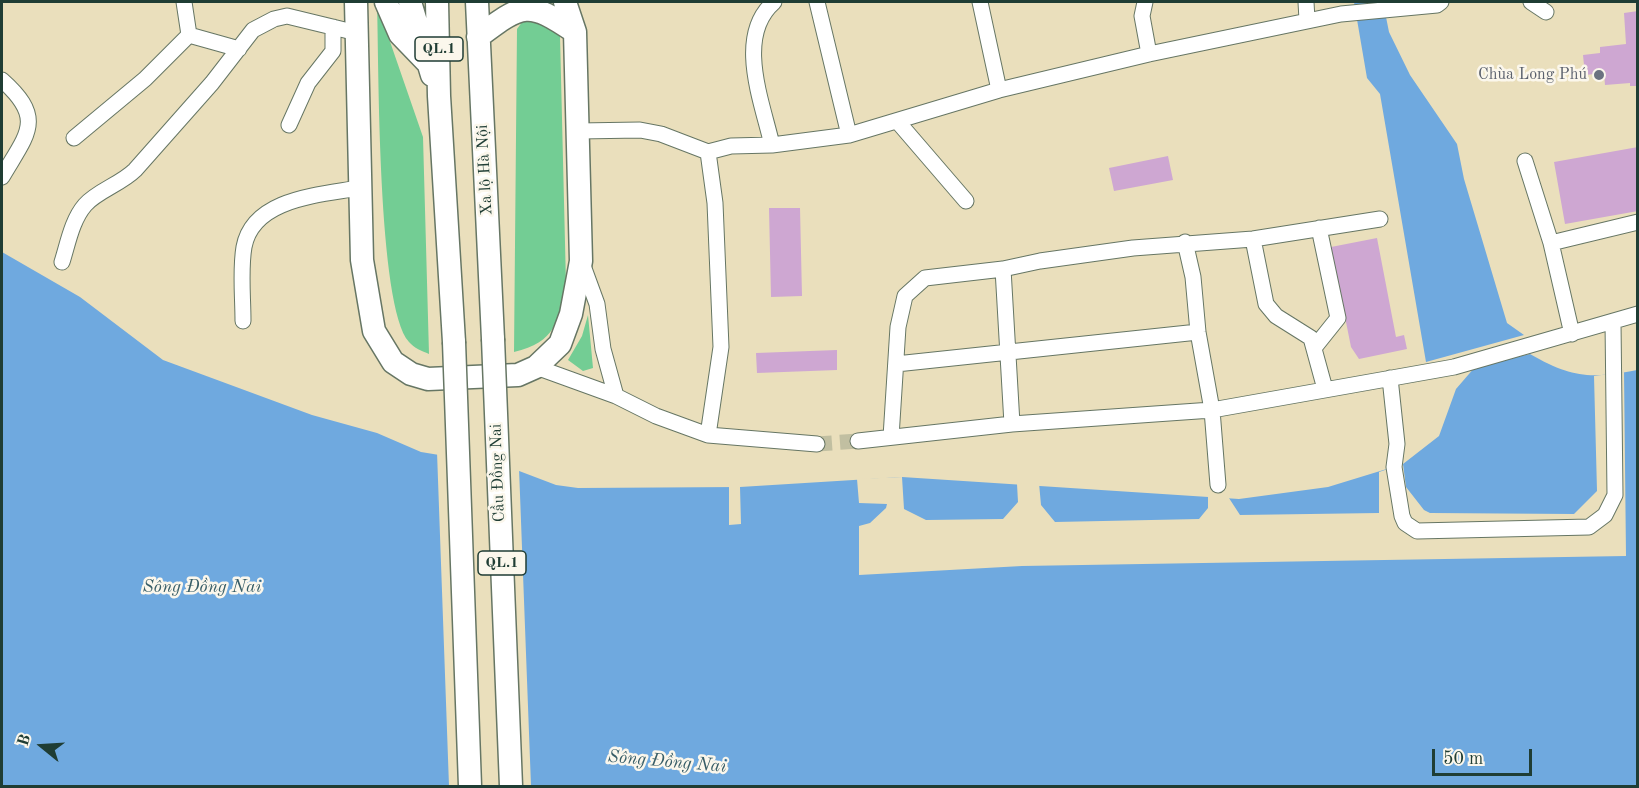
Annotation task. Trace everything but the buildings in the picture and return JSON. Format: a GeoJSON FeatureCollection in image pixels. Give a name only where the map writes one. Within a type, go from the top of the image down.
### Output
{"type":"FeatureCollection","features":[{"type":"Feature","properties":{"kind":"highway"},"geometry":{"type":"LineString","coordinates":[[356,2],[362,260],[374,331],[393,362],[411,374],[428,379],[503,378],[518,375],[536,367],[560,344],[571,314],[581,261],[579,130],[574,32],[566,2]]}},
{"type":"Feature","properties":{"kind":"highway","name":"QL.1"},"geometry":{"type":"LineString","coordinates":[[386,2],[400,34],[429,64]]}},
{"type":"Feature","properties":{"kind":"highway","name":"QL.1"},"geometry":{"type":"LineString","coordinates":[[410,2],[439,96]]}},
{"type":"Feature","properties":{"kind":"highway","name":"QL.1"},"geometry":{"type":"LineString","coordinates":[[437,2],[439,96],[454,342],[470,786]]}},
{"type":"Feature","properties":{"kind":"highway","name":"Xa lộ Hà Nội"},"geometry":{"type":"LineString","coordinates":[[477,2],[493,339]]}},
{"type":"Feature","properties":{"kind":"highway"},"geometry":{"type":"LineString","coordinates":[[478,37],[512,11],[527,5],[541,8],[554,15],[574,32]]}},
{"type":"Feature","properties":{"kind":"highway","name":"Cầu Đồng Nai"},"geometry":{"type":"LineString","coordinates":[[493,339],[511,786]]}},
{"type":"Feature","properties":{"kind":"street"},"geometry":{"type":"LineString","coordinates":[[184,2],[189,35]]}},
{"type":"Feature","properties":{"kind":"street"},"geometry":{"type":"LineString","coordinates":[[772,145],[755,69],[754,39],[761,13],[774,2]]}},
{"type":"Feature","properties":{"kind":"street"},"geometry":{"type":"LineString","coordinates":[[817,2],[849,135]]}},
{"type":"Feature","properties":{"kind":"street"},"geometry":{"type":"LineString","coordinates":[[980,2],[999,90]]}},
{"type":"Feature","properties":{"kind":"street"},"geometry":{"type":"LineString","coordinates":[[1145,2],[1142,16],[1149,54]]}},
{"type":"Feature","properties":{"kind":"street"},"geometry":{"type":"LineString","coordinates":[[1306,2],[1307,20]]}},
{"type":"Feature","properties":{"kind":"street"},"geometry":{"type":"LineString","coordinates":[[579,130],[640,130],[661,134],[708,152],[731,146],[772,145],[849,135],[999,90],[1149,54],[1307,20],[1381,9],[1437,5],[1441,2]]}},
{"type":"Feature","properties":{"kind":"street"},"geometry":{"type":"LineString","coordinates":[[1531,2],[1546,12]]}},
{"type":"Feature","properties":{"kind":"street"},"geometry":{"type":"LineString","coordinates":[[62,262],[76,218],[86,203],[124,181],[135,170],[253,30],[274,19],[287,16],[357,33]]}},
{"type":"Feature","properties":{"kind":"street"},"geometry":{"type":"LineString","coordinates":[[289,125],[308,83],[333,51],[333,27]]}},
{"type":"Feature","properties":{"kind":"street"},"geometry":{"type":"LineString","coordinates":[[189,35],[239,49]]}},
{"type":"Feature","properties":{"kind":"street"},"geometry":{"type":"LineString","coordinates":[[74,138],[145,79],[189,35]]}},
{"type":"Feature","properties":{"kind":"street"},"geometry":{"type":"LineString","coordinates":[[2,80],[23,102],[28,114],[29,128],[2,177]]}},
{"type":"Feature","properties":{"kind":"street"},"geometry":{"type":"LineString","coordinates":[[898,122],[966,201]]}},
{"type":"Feature","properties":{"kind":"street"},"geometry":{"type":"LineString","coordinates":[[708,152],[715,203],[721,347],[708,435]]}},
{"type":"Feature","properties":{"kind":"street"},"geometry":{"type":"LineString","coordinates":[[1525,161],[1551,243],[1572,334]]}},
{"type":"Feature","properties":{"kind":"street"},"geometry":{"type":"LineString","coordinates":[[243,321],[244,248],[248,232],[260,216],[295,200],[359,188]]}},
{"type":"Feature","properties":{"kind":"street"},"geometry":{"type":"LineString","coordinates":[[891,437],[898,327],[905,296],[925,278],[1185,242],[1253,239],[1380,219]]}},
{"type":"Feature","properties":{"kind":"street"},"geometry":{"type":"LineString","coordinates":[[1551,243],[1638,222]]}},
{"type":"Feature","properties":{"kind":"street"},"geometry":{"type":"LineString","coordinates":[[1314,348],[1338,318],[1319,228]]}},
{"type":"Feature","properties":{"kind":"street"},"geometry":{"type":"LineString","coordinates":[[1253,239],[1266,304],[1276,316],[1311,338],[1325,389]]}},
{"type":"Feature","properties":{"kind":"street"},"geometry":{"type":"LineString","coordinates":[[1185,242],[1193,277],[1198,332],[1212,410],[1218,486]]}},
{"type":"Feature","properties":{"kind":"street"},"geometry":{"type":"LineString","coordinates":[[581,261],[597,304],[603,349],[616,396]]}},
{"type":"Feature","properties":{"kind":"street"},"geometry":{"type":"LineString","coordinates":[[1003,269],[1012,424]]}},
{"type":"Feature","properties":{"kind":"street"},"geometry":{"type":"LineString","coordinates":[[858,441],[1012,424],[1212,410],[1454,367],[1638,314]]}},
{"type":"Feature","properties":{"kind":"street"},"geometry":{"type":"LineString","coordinates":[[1390,378],[1397,444],[1394,467],[1401,516],[1411,528],[1417,531],[1589,527],[1605,515],[1615,495],[1612,322]]}},
{"type":"Feature","properties":{"kind":"street"},"geometry":{"type":"LineString","coordinates":[[896,364],[1198,332]]}},
{"type":"Feature","properties":{"kind":"street"},"geometry":{"type":"LineString","coordinates":[[536,367],[616,396],[656,416],[708,435],[816,444]]}},
{"type":"Feature","properties":{"kind":"green space"},"geometry":{"type":"Polygon","coordinates":[[[377,4],[423,137],[429,354],[409,342],[399,320],[391,282],[382,182],[377,4]]]}},
{"type":"Feature","properties":{"kind":"green space"},"geometry":{"type":"Polygon","coordinates":[[[525,18],[555,25],[560,36],[566,284],[553,329],[539,342],[514,352],[517,29],[525,18]]]}},
{"type":"Feature","properties":{"kind":"green space"},"geometry":{"type":"Polygon","coordinates":[[[588,315],[593,368],[583,371],[568,360],[582,336],[588,315]]]}},
{"type":"Feature","properties":{"kind":"water"},"geometry":{"type":"Polygon","coordinates":[[[1354,2],[1383,2],[1389,32],[1410,75],[1457,144],[1464,179],[1507,323],[1524,335],[1426,362],[1380,94],[1367,78],[1354,2]]]}},
{"type":"Feature","properties":{"kind":"water","name":"Sông Đồng Nai"},"geometry":{"type":"Polygon","coordinates":[[[2,252],[80,297],[163,360],[312,415],[377,433],[421,452],[506,466],[556,485],[578,488],[740,487],[902,477],[1239,499],[1328,487],[1403,464],[1439,436],[1456,389],[1475,367],[1530,354],[1558,368],[1582,374],[1606,375],[1637,370],[1637,786],[2,786],[2,252]]]}},
{"type":"Feature","properties":{"kind":"pier"},"geometry":{"type":"Polygon","coordinates":[[[1624,372],[1626,556],[1022,566],[859,575],[859,526],[870,523],[886,508],[887,504],[859,503],[857,479],[902,477],[904,509],[926,520],[1003,519],[1018,502],[1017,484],[1039,483],[1041,505],[1055,522],[1199,519],[1208,508],[1208,493],[1227,495],[1240,515],[1379,513],[1379,472],[1403,464],[1406,487],[1424,510],[1430,513],[1574,514],[1597,491],[1594,376],[1624,372]]]}},
{"type":"Feature","properties":{"kind":"pier"},"geometry":{"type":"Polygon","coordinates":[[[437,452],[507,463],[519,468],[531,786],[449,786],[437,452]]]}},
{"type":"Feature","properties":{"kind":"pier"},"geometry":{"type":"Polygon","coordinates":[[[729,487],[740,487],[741,524],[729,525],[729,487]]]}},
{"type":"Feature","properties":{"kind":"tunnel"},"geometry":{"type":"LineString","coordinates":[[817,444],[858,441]]}},
{"type":"Feature","properties":{"kind":"place","name":"Chùa Long Phú"},"geometry":{"type":"Point","coordinates":[1599,75]}}]}
